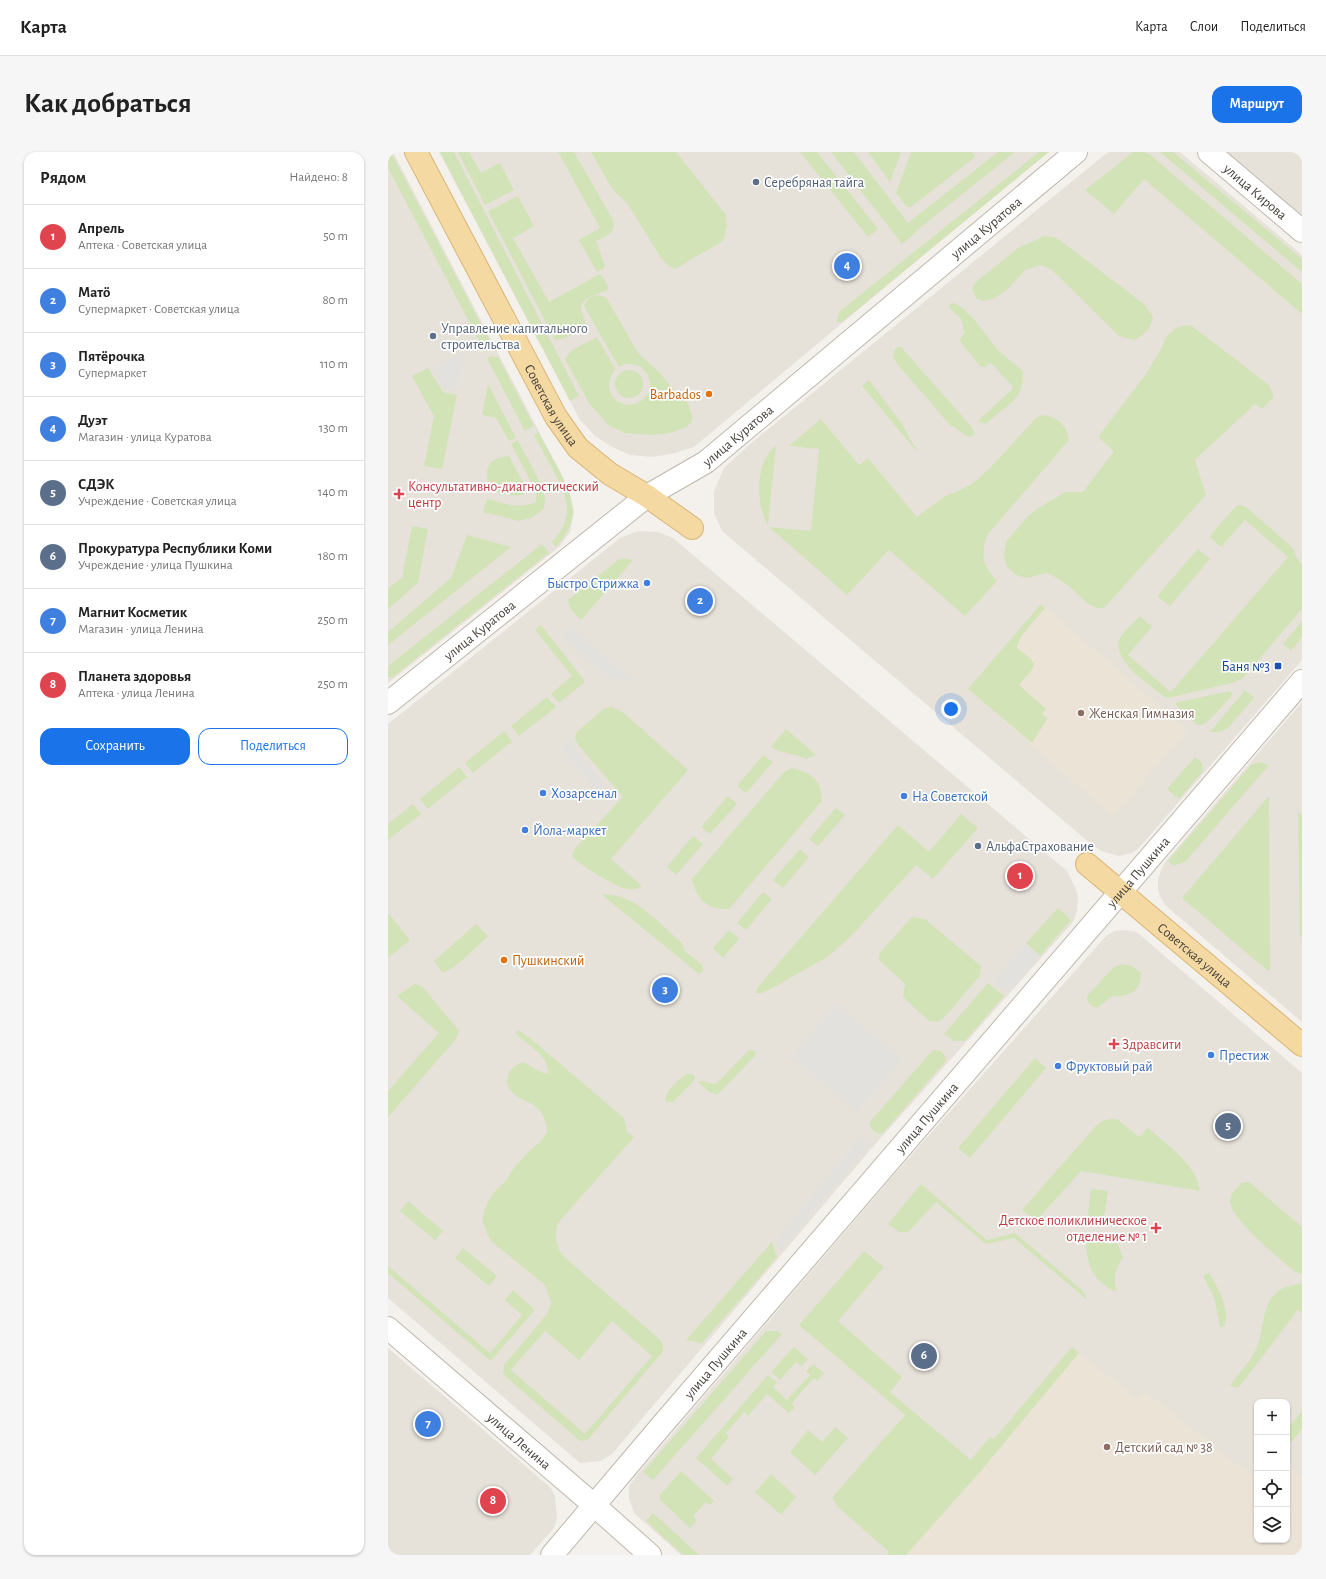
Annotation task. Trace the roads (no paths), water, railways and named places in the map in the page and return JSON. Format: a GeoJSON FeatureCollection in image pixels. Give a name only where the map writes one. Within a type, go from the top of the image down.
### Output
{"type":"FeatureCollection","features":[{"type":"Feature","properties":{"kind":"main road","name":"Советская улица"},"geometry":{"type":"LineString","coordinates":[[416,152],[556,417],[578,448],[610,474],[648,496],[692,528]]}},
{"type":"Feature","properties":{"kind":"main road","name":"Советская улица"},"geometry":{"type":"LineString","coordinates":[[1087,864],[1302,1045]]}},
{"type":"Feature","properties":{"kind":"street","name":"улица Куратова"},"geometry":{"type":"LineString","coordinates":[[388,703],[648,496],[706,462],[1076,152]]}},
{"type":"Feature","properties":{"kind":"street","name":"улица Кирова"},"geometry":{"type":"LineString","coordinates":[[1209,152],[1302,230]]}},
{"type":"Feature","properties":{"kind":"street","name":"улица Пушкина"},"geometry":{"type":"LineString","coordinates":[[552,1555],[1120,891],[1302,681]]}},
{"type":"Feature","properties":{"kind":"street","name":"улица Ленина"},"geometry":{"type":"LineString","coordinates":[[388,1328],[650,1555]]}},
{"type":"Feature","properties":{"kind":"place","name":"Серебряная тайга"},"geometry":{"type":"Point","coordinates":[756,182]}},
{"type":"Feature","properties":{"kind":"place","name":"Дуэт"},"geometry":{"type":"Point","coordinates":[847,266]}},
{"type":"Feature","properties":{"kind":"place","name":"Управление капитального строительства"},"geometry":{"type":"Point","coordinates":[433,336]}},
{"type":"Feature","properties":{"kind":"place","name":"Barbados"},"geometry":{"type":"Point","coordinates":[709,394]}},
{"type":"Feature","properties":{"kind":"place","name":"Консультативно-диагностический центр"},"geometry":{"type":"Point","coordinates":[399,494]}},
{"type":"Feature","properties":{"kind":"place","name":"Быстро Стрижка"},"geometry":{"type":"Point","coordinates":[647,583]}},
{"type":"Feature","properties":{"kind":"place","name":"Матӧ"},"geometry":{"type":"Point","coordinates":[700,601]}},
{"type":"Feature","properties":{"kind":"place","name":"Баня №3"},"geometry":{"type":"Point","coordinates":[1278,666]}},
{"type":"Feature","properties":{"kind":"place","name":"Женская Гимназия"},"geometry":{"type":"Point","coordinates":[1081,713]}},
{"type":"Feature","properties":{"kind":"place","name":"Хозарсенал"},"geometry":{"type":"Point","coordinates":[543,793]}},
{"type":"Feature","properties":{"kind":"place","name":"На Советской"},"geometry":{"type":"Point","coordinates":[904,796]}},
{"type":"Feature","properties":{"kind":"place","name":"Йола-маркет"},"geometry":{"type":"Point","coordinates":[525,830]}},
{"type":"Feature","properties":{"kind":"place","name":"АльфаСтрахование"},"geometry":{"type":"Point","coordinates":[978,846]}},
{"type":"Feature","properties":{"kind":"place","name":"Апрель"},"geometry":{"type":"Point","coordinates":[1020,876]}},
{"type":"Feature","properties":{"kind":"place","name":"Пушкинский"},"geometry":{"type":"Point","coordinates":[504,960]}},
{"type":"Feature","properties":{"kind":"place","name":"Пятёрочка"},"geometry":{"type":"Point","coordinates":[665,990]}},
{"type":"Feature","properties":{"kind":"place","name":"Здравсити"},"geometry":{"type":"Point","coordinates":[1114,1044]}},
{"type":"Feature","properties":{"kind":"place","name":"Престиж"},"geometry":{"type":"Point","coordinates":[1211,1055]}},
{"type":"Feature","properties":{"kind":"place","name":"Фруктовый рай"},"geometry":{"type":"Point","coordinates":[1058,1066]}},
{"type":"Feature","properties":{"kind":"place","name":"СДЭК"},"geometry":{"type":"Point","coordinates":[1228,1126]}},
{"type":"Feature","properties":{"kind":"place","name":"Детское поликлиническое отделение № 1"},"geometry":{"type":"Point","coordinates":[1156,1228]}},
{"type":"Feature","properties":{"kind":"place","name":"Прокуратура Республики Коми"},"geometry":{"type":"Point","coordinates":[924,1356]}},
{"type":"Feature","properties":{"kind":"place","name":"Магнит Косметик"},"geometry":{"type":"Point","coordinates":[428,1424]}},
{"type":"Feature","properties":{"kind":"place","name":"Детский сад № 38"},"geometry":{"type":"Point","coordinates":[1107,1447]}},
{"type":"Feature","properties":{"kind":"place","name":"Планета здоровья"},"geometry":{"type":"Point","coordinates":[493,1501]}}]}
